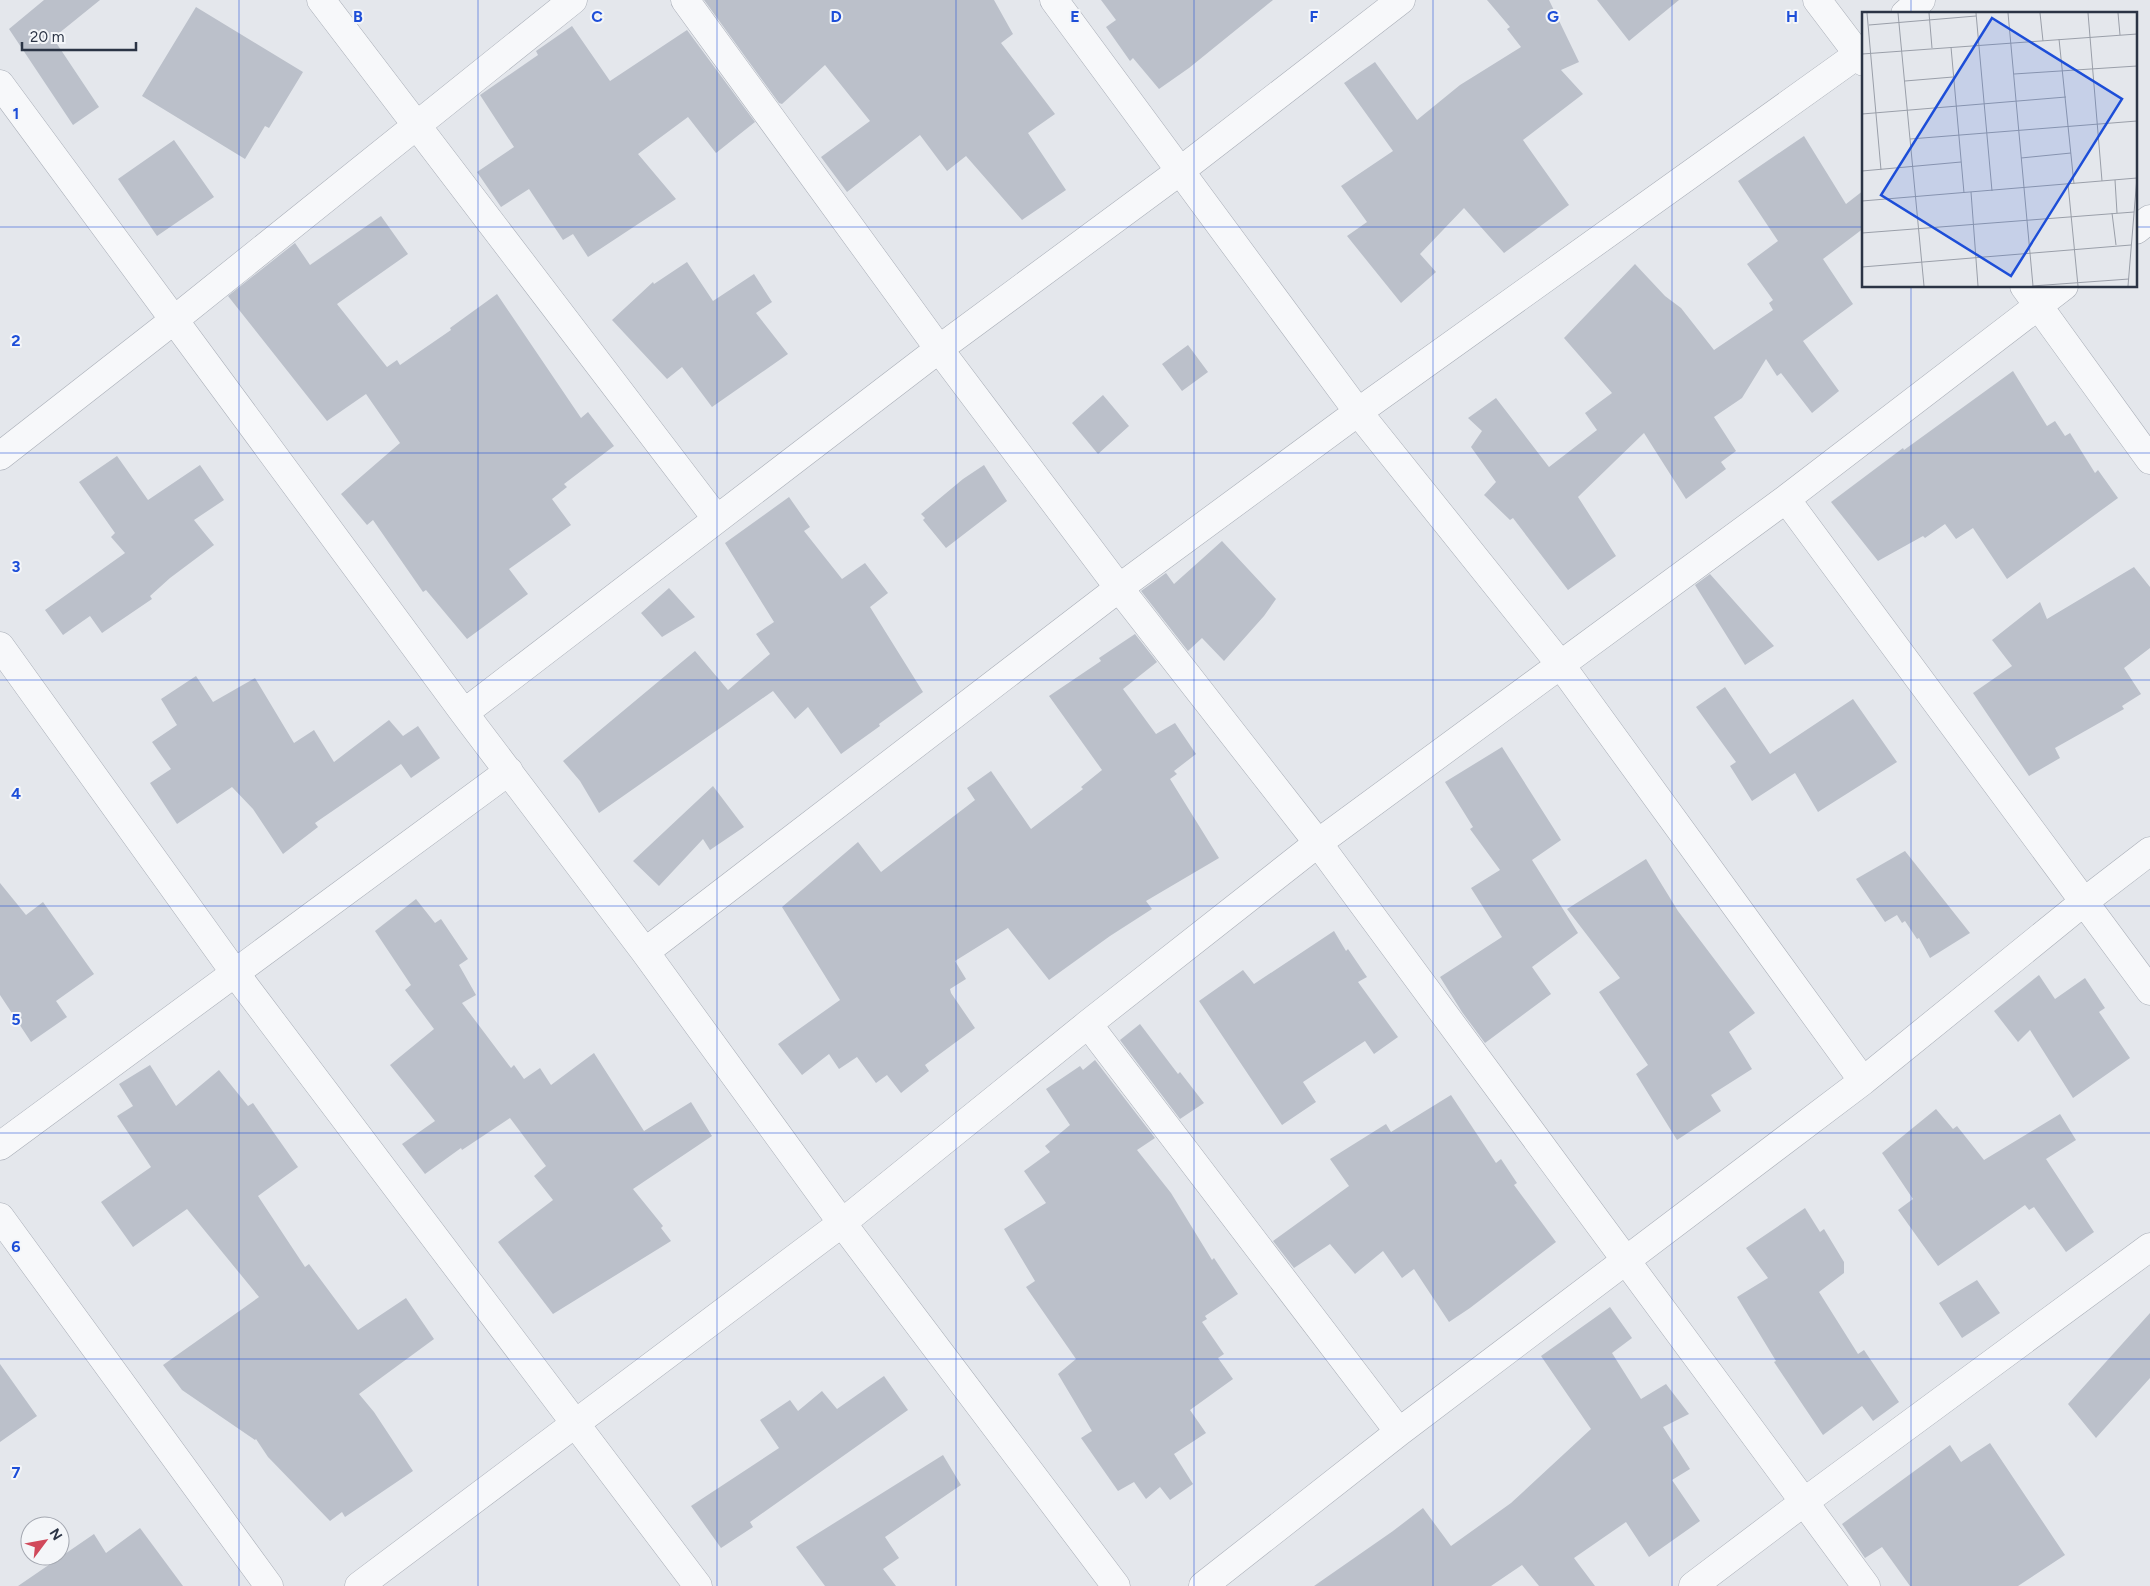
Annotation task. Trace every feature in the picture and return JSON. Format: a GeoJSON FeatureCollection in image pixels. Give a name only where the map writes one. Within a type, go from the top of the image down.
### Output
{"type":"FeatureCollection","features":[{"type":"Feature","properties":{"kind":"street"},"geometry":{"type":"LineString","coordinates":[[321,0],[716,518]]}},
{"type":"Feature","properties":{"kind":"street"},"geometry":{"type":"LineString","coordinates":[[0,456],[174,320],[573,0]]}},
{"type":"Feature","properties":{"kind":"street"},"geometry":{"type":"LineString","coordinates":[[685,0],[939,349],[1119,588],[1318,843],[1866,1586]]}},
{"type":"Feature","properties":{"kind":"street"},"geometry":{"type":"LineString","coordinates":[[1054,0],[1358,412],[1560,664],[1863,1081]]}},
{"type":"Feature","properties":{"kind":"street"},"geometry":{"type":"LineString","coordinates":[[464,713],[716,518],[939,349],[1180,171],[1401,0]]}},
{"type":"Feature","properties":{"kind":"street"},"geometry":{"type":"LineString","coordinates":[[644,952],[1119,588],[1358,412],[1862,56],[1817,0]]}},
{"type":"Feature","properties":{"kind":"street"},"geometry":{"type":"LineString","coordinates":[[1907,12],[1921,0]]}},
{"type":"Feature","properties":{"kind":"street"},"geometry":{"type":"LineString","coordinates":[[0,84],[464,713],[644,952],[842,1223],[1115,1585]]}},
{"type":"Feature","properties":{"kind":"street"},"geometry":{"type":"LineString","coordinates":[[2138,228],[2150,219]]}},
{"type":"Feature","properties":{"kind":"street"},"geometry":{"type":"LineString","coordinates":[[359,1586],[842,1223],[1088,1024],[1318,843],[1786,500],[2031,296],[2057,288]]}},
{"type":"Feature","properties":{"kind":"street"},"geometry":{"type":"LineString","coordinates":[[2031,296],[2150,460]]}},
{"type":"Feature","properties":{"kind":"street"},"geometry":{"type":"LineString","coordinates":[[1786,500],[2085,900],[2150,991]]}},
{"type":"Feature","properties":{"kind":"street"},"geometry":{"type":"LineString","coordinates":[[0,646],[235,973],[698,1586]]}},
{"type":"Feature","properties":{"kind":"street"},"geometry":{"type":"LineString","coordinates":[[0,1146],[508,772]]}},
{"type":"Feature","properties":{"kind":"street"},"geometry":{"type":"LineString","coordinates":[[1203,1586],[1399,1432],[1863,1081],[2085,900],[2150,851]]}},
{"type":"Feature","properties":{"kind":"street"},"geometry":{"type":"LineString","coordinates":[[1088,1024],[1399,1432]]}},
{"type":"Feature","properties":{"kind":"street"},"geometry":{"type":"LineString","coordinates":[[0,1217],[269,1586]]}},
{"type":"Feature","properties":{"kind":"street"},"geometry":{"type":"LineString","coordinates":[[1693,1586],[2150,1247]]}},
{"type":"Feature","properties":{"kind":"building"},"geometry":{"type":"Polygon","coordinates":[[[44,0],[100,0],[53,38],[99,107],[73,125],[9,29],[44,0]]]}},
{"type":"Feature","properties":{"kind":"building"},"geometry":{"type":"Polygon","coordinates":[[[704,0],[994,0],[1013,34],[1001,43],[1055,114],[1028,133],[1066,190],[1022,220],[966,156],[947,171],[920,135],[847,192],[821,157],[870,121],[825,65],[782,104],[779,103],[704,0]]]}},
{"type":"Feature","properties":{"kind":"building"},"geometry":{"type":"Polygon","coordinates":[[[1101,0],[1273,0],[1189,68],[1159,89],[1133,58],[1130,61],[1106,27],[1116,20],[1101,0]]]}},
{"type":"Feature","properties":{"kind":"building"},"geometry":{"type":"Polygon","coordinates":[[[1487,0],[1549,0],[1579,62],[1561,70],[1583,94],[1523,140],[1569,205],[1504,253],[1464,208],[1420,254],[1436,272],[1401,303],[1347,236],[1367,222],[1341,186],[1393,151],[1344,83],[1375,62],[1417,120],[1460,85],[1521,47],[1507,29],[1510,27],[1487,0]]]}},
{"type":"Feature","properties":{"kind":"building"},"geometry":{"type":"Polygon","coordinates":[[[1597,0],[1679,0],[1629,41],[1597,0]]]}},
{"type":"Feature","properties":{"kind":"building"},"geometry":{"type":"Polygon","coordinates":[[[196,7],[303,72],[269,128],[265,126],[245,159],[142,96],[196,7]]]}},
{"type":"Feature","properties":{"kind":"building"},"geometry":{"type":"Polygon","coordinates":[[[572,26],[610,81],[687,30],[755,122],[716,153],[688,117],[638,154],[676,199],[588,257],[573,234],[563,240],[529,189],[501,207],[477,172],[514,147],[480,95],[538,55],[536,51],[572,26]]]}},
{"type":"Feature","properties":{"kind":"building"},"geometry":{"type":"Polygon","coordinates":[[[1804,136],[1846,204],[1862,192],[1862,230],[1823,259],[1853,304],[1803,341],[1839,391],[1812,413],[1781,373],[1777,376],[1766,359],[1742,398],[1714,417],[1736,451],[1721,462],[1726,469],[1686,499],[1644,433],[1578,497],[1616,556],[1568,590],[1513,518],[1510,520],[1484,495],[1496,482],[1471,447],[1482,431],[1468,418],[1496,398],[1549,467],[1597,430],[1585,413],[1612,393],[1564,338],[1635,264],[1665,296],[1681,308],[1714,350],[1773,310],[1769,303],[1773,300],[1747,264],[1778,241],[1738,181],[1804,136]]]}},
{"type":"Feature","properties":{"kind":"building"},"geometry":{"type":"Polygon","coordinates":[[[174,140],[214,197],[157,236],[118,179],[174,140]]]}},
{"type":"Feature","properties":{"kind":"building"},"geometry":{"type":"Polygon","coordinates":[[[381,216],[408,254],[337,304],[387,367],[397,360],[400,365],[451,330],[450,328],[497,294],[581,418],[588,412],[614,446],[564,484],[567,487],[552,499],[571,525],[509,569],[528,594],[467,639],[426,590],[423,592],[373,520],[367,525],[341,494],[400,443],[366,394],[327,421],[228,296],[295,243],[310,265],[381,216]]]}},
{"type":"Feature","properties":{"kind":"building"},"geometry":{"type":"Polygon","coordinates":[[[687,262],[713,301],[754,274],[772,302],[756,313],[788,354],[712,407],[682,367],[667,379],[612,320],[653,282],[654,284],[687,262]]]}},
{"type":"Feature","properties":{"kind":"building"},"geometry":{"type":"Polygon","coordinates":[[[1188,345],[1208,372],[1182,391],[1162,364],[1188,345]]]}},
{"type":"Feature","properties":{"kind":"building"},"geometry":{"type":"Polygon","coordinates":[[[2013,371],[2047,426],[2055,421],[2065,436],[2070,433],[2095,473],[2098,470],[2118,498],[2007,579],[1973,528],[1956,539],[1945,524],[1925,538],[1923,536],[1878,561],[1831,502],[1903,448],[1904,450],[2013,371]]]}},
{"type":"Feature","properties":{"kind":"building"},"geometry":{"type":"Polygon","coordinates":[[[1103,395],[1129,426],[1098,454],[1072,423],[1103,395]]]}},
{"type":"Feature","properties":{"kind":"building"},"geometry":{"type":"Polygon","coordinates":[[[117,456],[148,500],[200,465],[224,500],[194,520],[214,545],[170,578],[150,596],[152,599],[102,633],[90,616],[63,635],[45,610],[125,553],[111,537],[115,533],[79,482],[117,456]]]}},
{"type":"Feature","properties":{"kind":"building"},"geometry":{"type":"Polygon","coordinates":[[[984,465],[1007,501],[946,548],[923,520],[925,518],[921,514],[963,479],[984,465]]]}},
{"type":"Feature","properties":{"kind":"building"},"geometry":{"type":"Polygon","coordinates":[[[789,497],[810,527],[804,531],[842,579],[865,563],[888,593],[870,607],[923,692],[841,754],[808,707],[795,719],[773,691],[599,813],[580,781],[563,761],[695,651],[728,690],[770,654],[756,634],[774,622],[725,543],[789,497]]]}},
{"type":"Feature","properties":{"kind":"building"},"geometry":{"type":"Polygon","coordinates":[[[1222,541],[1276,599],[1264,616],[1224,661],[1202,638],[1188,651],[1141,591],[1166,573],[1174,584],[1222,541]]]}},
{"type":"Feature","properties":{"kind":"building"},"geometry":{"type":"Polygon","coordinates":[[[2134,567],[2150,587],[2150,648],[2124,668],[2141,694],[2122,706],[2124,709],[2055,748],[2060,758],[2029,776],[1973,693],[2012,666],[1992,640],[2040,602],[2047,619],[2134,567]]]}},
{"type":"Feature","properties":{"kind":"building"},"geometry":{"type":"Polygon","coordinates":[[[1710,574],[1774,646],[1745,665],[1695,585],[1710,574]]]}},
{"type":"Feature","properties":{"kind":"building"},"geometry":{"type":"Polygon","coordinates":[[[669,588],[695,617],[662,637],[641,613],[669,588]]]}},
{"type":"Feature","properties":{"kind":"building"},"geometry":{"type":"Polygon","coordinates":[[[1135,634],[1157,662],[1123,689],[1156,734],[1175,723],[1196,754],[1174,771],[1177,774],[1170,779],[1219,858],[1146,901],[1152,909],[1110,936],[1049,980],[1008,928],[955,961],[966,979],[950,989],[951,993],[975,1028],[925,1065],[929,1071],[901,1093],[887,1075],[876,1083],[857,1057],[839,1069],[829,1054],[802,1075],[778,1044],[840,1000],[782,907],[858,842],[881,872],[975,800],[967,788],[991,771],[1031,829],[1083,789],[1081,787],[1102,770],[1049,696],[1101,661],[1099,658],[1135,634]]]}},
{"type":"Feature","properties":{"kind":"building"},"geometry":{"type":"Polygon","coordinates":[[[196,676],[213,702],[255,678],[294,743],[314,730],[334,762],[389,720],[403,736],[418,726],[440,758],[411,778],[401,764],[315,823],[318,827],[283,854],[253,809],[232,787],[177,824],[150,783],[171,769],[152,742],[177,725],[161,699],[196,676]]]}},
{"type":"Feature","properties":{"kind":"building"},"geometry":{"type":"Polygon","coordinates":[[[1725,687],[1770,754],[1853,699],[1897,762],[1818,812],[1795,773],[1752,801],[1730,766],[1736,762],[1696,707],[1725,687]]]}},
{"type":"Feature","properties":{"kind":"building"},"geometry":{"type":"Polygon","coordinates":[[[1502,747],[1561,840],[1532,860],[1578,933],[1532,967],[1551,994],[1485,1043],[1462,1012],[1440,977],[1502,937],[1471,888],[1500,870],[1470,829],[1473,827],[1445,782],[1502,747]]]}},
{"type":"Feature","properties":{"kind":"building"},"geometry":{"type":"Polygon","coordinates":[[[713,786],[744,827],[710,850],[703,839],[659,886],[633,861],[713,786]]]}},
{"type":"Feature","properties":{"kind":"building"},"geometry":{"type":"Polygon","coordinates":[[[1905,851],[1970,933],[1930,958],[1919,938],[1917,939],[1905,921],[1902,923],[1897,915],[1885,922],[1856,879],[1905,851]]]}},
{"type":"Feature","properties":{"kind":"building"},"geometry":{"type":"Polygon","coordinates":[[[1646,859],[1678,911],[1755,1013],[1729,1032],[1752,1069],[1711,1095],[1721,1111],[1677,1140],[1636,1074],[1648,1065],[1599,992],[1620,978],[1567,909],[1646,859]]]}},
{"type":"Feature","properties":{"kind":"building"},"geometry":{"type":"Polygon","coordinates":[[[0,883],[26,915],[43,902],[94,974],[56,1001],[67,1017],[31,1042],[0,995],[0,883]]]}},
{"type":"Feature","properties":{"kind":"building"},"geometry":{"type":"Polygon","coordinates":[[[416,899],[435,923],[441,919],[468,959],[459,965],[476,995],[462,1003],[511,1068],[514,1065],[524,1079],[540,1068],[551,1085],[594,1053],[644,1131],[691,1102],[712,1136],[633,1189],[663,1226],[661,1228],[671,1241],[553,1314],[498,1242],[553,1200],[534,1176],[546,1166],[510,1118],[462,1150],[461,1148],[425,1174],[402,1144],[435,1121],[390,1065],[434,1029],[405,990],[411,985],[375,931],[416,899]]]}},
{"type":"Feature","properties":{"kind":"building"},"geometry":{"type":"Polygon","coordinates":[[[1334,931],[1346,951],[1348,949],[1367,977],[1358,982],[1398,1037],[1374,1054],[1365,1041],[1303,1082],[1316,1102],[1282,1125],[1199,1001],[1243,970],[1254,984],[1334,931]]]}},
{"type":"Feature","properties":{"kind":"building"},"geometry":{"type":"Polygon","coordinates":[[[2039,975],[2055,999],[2085,978],[2105,1008],[2099,1012],[2130,1058],[2073,1098],[2030,1030],[2018,1042],[1994,1011],[2039,975]]]}},
{"type":"Feature","properties":{"kind":"building"},"geometry":{"type":"Polygon","coordinates":[[[1140,1024],[1178,1074],[1180,1072],[1204,1103],[1180,1119],[1120,1040],[1140,1024]]]}},
{"type":"Feature","properties":{"kind":"building"},"geometry":{"type":"Polygon","coordinates":[[[1095,1060],[1155,1138],[1137,1150],[1171,1193],[1212,1260],[1214,1258],[1238,1294],[1205,1316],[1207,1319],[1202,1322],[1224,1354],[1218,1358],[1233,1379],[1190,1410],[1206,1433],[1174,1454],[1193,1484],[1170,1500],[1160,1487],[1146,1499],[1134,1482],[1118,1491],[1081,1438],[1092,1431],[1058,1374],[1076,1359],[1026,1287],[1035,1281],[1004,1229],[1046,1203],[1024,1171],[1050,1152],[1045,1146],[1070,1125],[1046,1089],[1080,1066],[1083,1070],[1095,1060]]]}},
{"type":"Feature","properties":{"kind":"building"},"geometry":{"type":"Polygon","coordinates":[[[150,1065],[176,1106],[219,1070],[248,1106],[253,1103],[298,1167],[258,1196],[305,1267],[309,1264],[358,1330],[406,1298],[434,1339],[359,1394],[374,1412],[413,1471],[345,1517],[342,1512],[330,1521],[268,1457],[256,1439],[182,1390],[163,1365],[259,1297],[187,1209],[133,1247],[101,1202],[151,1167],[117,1116],[133,1106],[119,1084],[150,1065]]]}},
{"type":"Feature","properties":{"kind":"building"},"geometry":{"type":"Polygon","coordinates":[[[1451,1095],[1496,1163],[1501,1159],[1517,1183],[1514,1185],[1556,1242],[1449,1322],[1414,1269],[1402,1278],[1383,1251],[1355,1274],[1330,1244],[1294,1268],[1273,1241],[1349,1186],[1330,1159],[1386,1124],[1391,1132],[1451,1095]]]}},
{"type":"Feature","properties":{"kind":"building"},"geometry":{"type":"Polygon","coordinates":[[[1936,1109],[1953,1129],[1957,1126],[1984,1160],[2060,1114],[2076,1140],[2046,1159],[2094,1232],[2066,1252],[2034,1207],[2029,1210],[2025,1205],[1938,1266],[1898,1210],[1913,1199],[1882,1153],[1936,1109]]]}},
{"type":"Feature","properties":{"kind":"building"},"geometry":{"type":"Polygon","coordinates":[[[1805,1208],[1820,1232],[1824,1229],[1844,1262],[1844,1273],[1819,1292],[1858,1354],[1864,1350],[1899,1402],[1873,1421],[1862,1406],[1823,1435],[1774,1362],[1776,1361],[1737,1297],[1768,1278],[1746,1248],[1805,1208]]]}},
{"type":"Feature","properties":{"kind":"building"},"geometry":{"type":"Polygon","coordinates":[[[1977,1280],[2000,1313],[1962,1338],[1939,1303],[1977,1280]]]}},
{"type":"Feature","properties":{"kind":"building"},"geometry":{"type":"Polygon","coordinates":[[[1610,1307],[1632,1338],[1612,1353],[1641,1399],[1666,1384],[1689,1414],[1663,1427],[1690,1469],[1672,1480],[1700,1521],[1649,1557],[1626,1522],[1574,1558],[1595,1586],[1539,1586],[1522,1565],[1491,1586],[1314,1586],[1423,1508],[1451,1546],[1511,1503],[1591,1429],[1541,1356],[1610,1307]]]}},
{"type":"Feature","properties":{"kind":"building"},"geometry":{"type":"Polygon","coordinates":[[[2150,1313],[2150,1378],[2096,1438],[2068,1404],[2150,1313]]]}},
{"type":"Feature","properties":{"kind":"building"},"geometry":{"type":"Polygon","coordinates":[[[0,1364],[37,1416],[0,1442],[0,1364]]]}},
{"type":"Feature","properties":{"kind":"building"},"geometry":{"type":"Polygon","coordinates":[[[884,1376],[908,1410],[750,1522],[753,1527],[721,1548],[691,1506],[779,1448],[760,1420],[790,1400],[798,1411],[822,1391],[837,1409],[884,1376]]]}},
{"type":"Feature","properties":{"kind":"building"},"geometry":{"type":"Polygon","coordinates":[[[1990,1443],[2065,1555],[2018,1586],[1910,1586],[1882,1547],[1865,1558],[1842,1524],[1950,1445],[1961,1462],[1990,1443]]]}},
{"type":"Feature","properties":{"kind":"building"},"geometry":{"type":"Polygon","coordinates":[[[943,1455],[961,1485],[885,1537],[899,1558],[883,1569],[896,1586],[825,1586],[796,1547],[943,1455]]]}},
{"type":"Feature","properties":{"kind":"building"},"geometry":{"type":"Polygon","coordinates":[[[140,1528],[183,1586],[18,1586],[47,1566],[70,1566],[70,1550],[94,1534],[106,1553],[140,1528]]]}}]}
